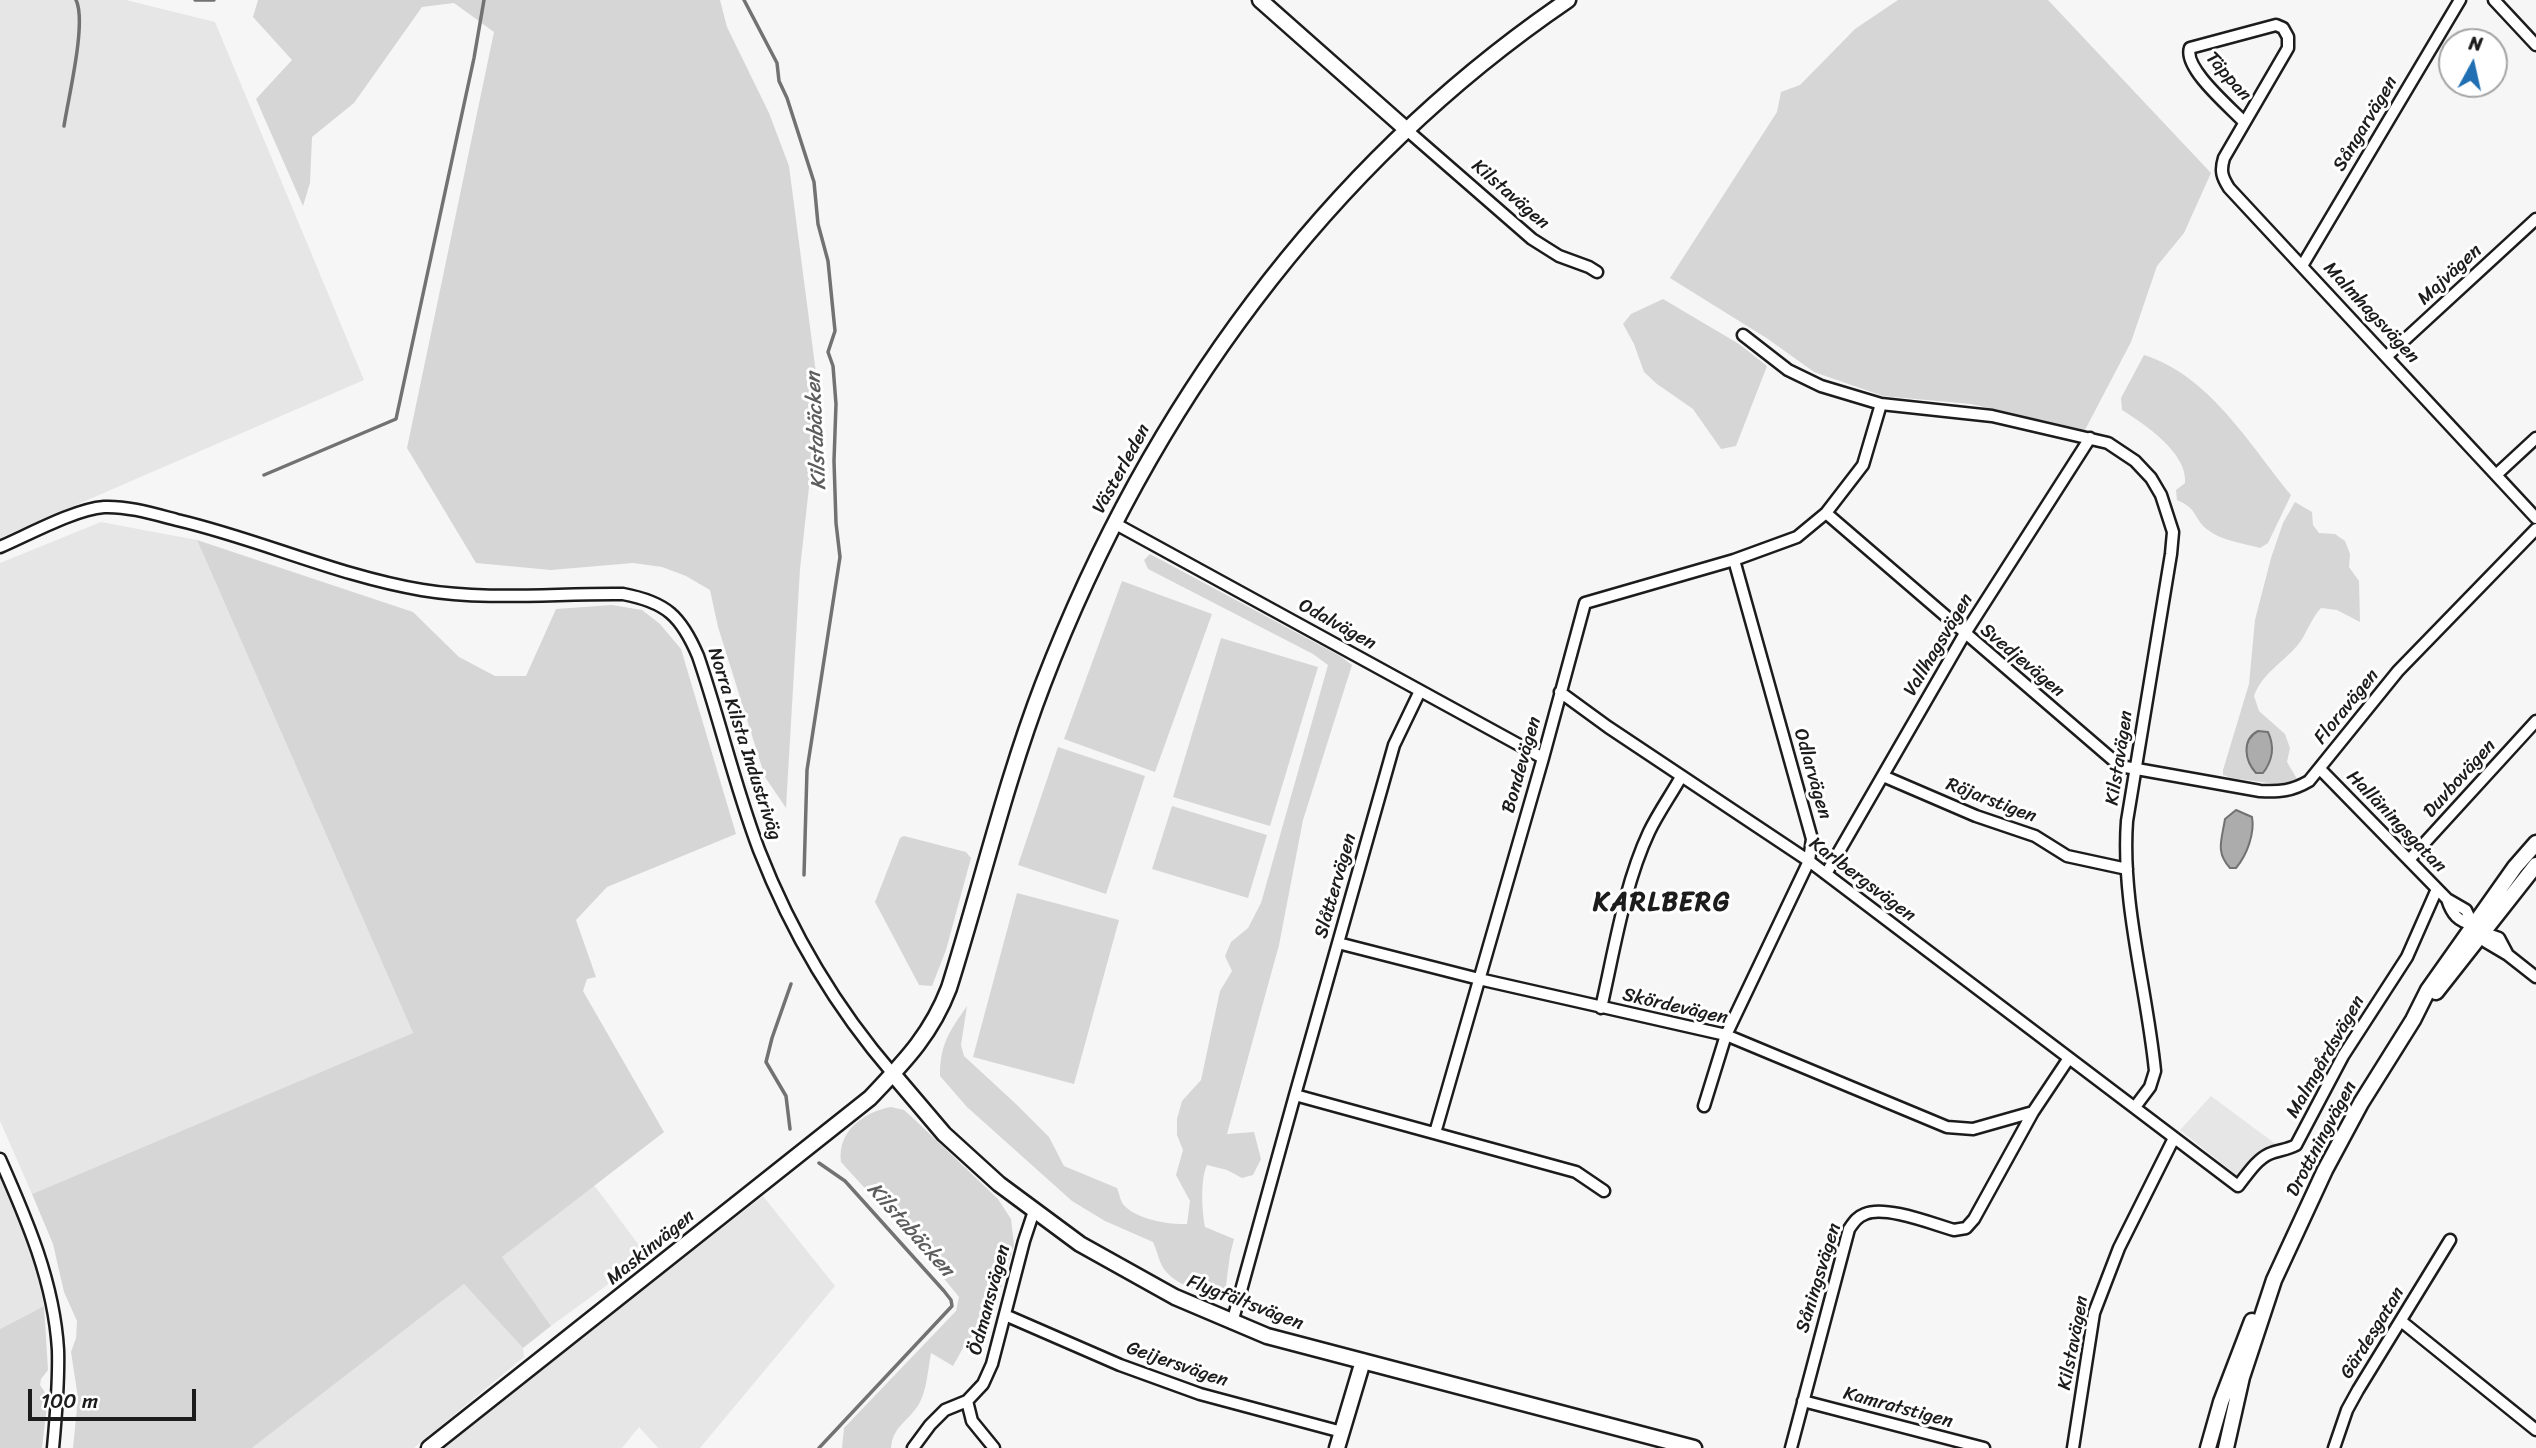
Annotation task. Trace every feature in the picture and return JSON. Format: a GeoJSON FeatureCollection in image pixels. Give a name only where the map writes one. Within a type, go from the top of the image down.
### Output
{"type":"FeatureCollection","features":[{"type":"Feature","properties":{"kind":"street"},"geometry":{"type":"LineString","coordinates":[[1260,0],[1408,131]]}},
{"type":"Feature","properties":{"kind":"street","name":"Västerleden"},"geometry":{"type":"LineString","coordinates":[[893,1074],[924,1039],[942,1007],[1032,713],[1066,625],[1114,523],[1174,416],[1239,319],[1315,226],[1408,131],[1471,75],[1568,0]]}},
{"type":"Feature","properties":{"kind":"street","name":"Sångarvägen"},"geometry":{"type":"LineString","coordinates":[[2302,266],[2459,0]]}},
{"type":"Feature","properties":{"kind":"street"},"geometry":{"type":"LineString","coordinates":[[2494,0],[2536,45]]}},
{"type":"Feature","properties":{"kind":"street","name":"Täppan"},"geometry":{"type":"LineString","coordinates":[[2276,25],[2284,28],[2288,37],[2288,48],[2244,122],[2199,75],[2188,55],[2190,48],[2276,25]]}},
{"type":"Feature","properties":{"kind":"street","name":"Malmhagsvägen"},"geometry":{"type":"LineString","coordinates":[[2244,122],[2224,158],[2222,178],[2536,518]]}},
{"type":"Feature","properties":{"kind":"street","name":"Kilstavägen"},"geometry":{"type":"LineString","coordinates":[[1408,131],[1532,239],[1559,256],[1597,272]]}},
{"type":"Feature","properties":{"kind":"street","name":"Majvägen"},"geometry":{"type":"LineString","coordinates":[[2387,356],[2536,219]]}},
{"type":"Feature","properties":{"kind":"street","name":"Kilstavägen"},"geometry":{"type":"LineString","coordinates":[[1743,335],[1775,361],[1821,386],[1881,404],[1992,416],[2090,438],[2122,451],[2151,478],[2169,514],[2173,532],[2127,821],[2127,869],[2155,1071],[2150,1087],[2135,1107]]}},
{"type":"Feature","properties":{"kind":"street","name":"Bondevägen"},"geometry":{"type":"LineString","coordinates":[[1435,1133],[1585,603],[1734,560],[1797,537],[1826,513],[1863,465],[1881,404]]}},
{"type":"Feature","properties":{"kind":"street","name":"Vallhagsvägen"},"geometry":{"type":"LineString","coordinates":[[1826,874],[1964,635],[2090,438]]}},
{"type":"Feature","properties":{"kind":"street"},"geometry":{"type":"LineString","coordinates":[[2496,475],[2536,438]]}},
{"type":"Feature","properties":{"kind":"street","name":"Norra Kilsta Industriväg"},"geometry":{"type":"LineString","coordinates":[[0,547],[94,509],[126,509],[245,538],[340,569],[419,589],[471,595],[623,594],[662,605],[677,618],[689,635],[698,656],[752,830],[787,912],[832,993],[857,1030],[893,1074]]}},
{"type":"Feature","properties":{"kind":"street","name":"Svedjevägen"},"geometry":{"type":"LineString","coordinates":[[1826,513],[2108,758],[2120,766],[2137,770]]}},
{"type":"Feature","properties":{"kind":"street","name":"Odalvägen"},"geometry":{"type":"LineString","coordinates":[[1114,523],[1543,758]]}},
{"type":"Feature","properties":{"kind":"street","name":"Floravägen"},"geometry":{"type":"LineString","coordinates":[[2137,770],[2260,791],[2282,792],[2295,789],[2309,781],[2398,671],[2536,529]]}},
{"type":"Feature","properties":{"kind":"street","name":"Odlarvägen"},"geometry":{"type":"LineString","coordinates":[[1704,1106],[1726,1035],[1809,862],[1812,839],[1734,560]]}},
{"type":"Feature","properties":{"kind":"street","name":"Slåttervägen"},"geometry":{"type":"LineString","coordinates":[[1232,1323],[1394,745],[1420,691]]}},
{"type":"Feature","properties":{"kind":"street","name":"Karlbergsvägen"},"geometry":{"type":"LineString","coordinates":[[1560,692],[1826,874],[2135,1107]]}},
{"type":"Feature","properties":{"kind":"street","name":"Duvbovägen"},"geometry":{"type":"LineString","coordinates":[[2409,860],[2536,721]]}},
{"type":"Feature","properties":{"kind":"street","name":"Halläningsgatan"},"geometry":{"type":"LineString","coordinates":[[2320,769],[2447,899],[2451,912],[2458,920],[2478,929],[2486,942],[2508,955],[2536,978]]}},
{"type":"Feature","properties":{"kind":"street","name":"Röjarstigen"},"geometry":{"type":"LineString","coordinates":[[1883,776],[1976,816],[2035,836],[2067,856],[2127,869]]}},
{"type":"Feature","properties":{"kind":"street"},"geometry":{"type":"LineString","coordinates":[[1601,1008],[1630,886],[1643,848],[1649,832],[1681,777]]}},
{"type":"Feature","properties":{"kind":"street","name":"Drottningvägen"},"geometry":{"type":"LineString","coordinates":[[2208,1448],[2239,1351],[2257,1310],[2361,1103],[2413,1020],[2478,929],[2515,867],[2536,843]]}},
{"type":"Feature","properties":{"kind":"street","name":"Drottningvägen"},"geometry":{"type":"LineString","coordinates":[[2478,929],[2536,865]]}},
{"type":"Feature","properties":{"kind":"street","name":"Malmgårdsvägen"},"geometry":{"type":"LineString","coordinates":[[2174,1138],[2238,1186],[2258,1161],[2270,1153],[2285,1151],[2296,1145],[2343,1056],[2407,957],[2437,889]]}},
{"type":"Feature","properties":{"kind":"street","name":"Skördevägen"},"geometry":{"type":"LineString","coordinates":[[1338,943],[1601,1008],[1726,1035],[1947,1127],[1973,1129],[2033,1112]]}},
{"type":"Feature","properties":{"kind":"street","name":"Såningsvägen"},"geometry":{"type":"LineString","coordinates":[[1791,1448],[1849,1229],[1857,1218],[1868,1212],[1881,1212],[1954,1230],[1966,1228],[1974,1219],[2033,1112],[2069,1059]]}},
{"type":"Feature","properties":{"kind":"street","name":"Flygfältsvägen"},"geometry":{"type":"LineString","coordinates":[[893,1074],[968,1158],[1034,1211],[1107,1261],[1175,1297],[1267,1336],[1693,1448]]}},
{"type":"Feature","properties":{"kind":"street","name":"Maskinvägen"},"geometry":{"type":"LineString","coordinates":[[429,1448],[870,1098],[893,1074]]}},
{"type":"Feature","properties":{"kind":"street"},"geometry":{"type":"LineString","coordinates":[[1295,1095],[1576,1172],[1604,1191]]}},
{"type":"Feature","properties":{"kind":"street"},"geometry":{"type":"LineString","coordinates":[[2135,1107],[2174,1138]]}},
{"type":"Feature","properties":{"kind":"street","name":"Kilstavägen"},"geometry":{"type":"LineString","coordinates":[[2073,1448],[2094,1313],[2119,1248],[2174,1138]]}},
{"type":"Feature","properties":{"kind":"street"},"geometry":{"type":"LineString","coordinates":[[0,1159],[35,1242],[51,1299],[58,1350],[58,1396],[52,1448]]}},
{"type":"Feature","properties":{"kind":"street","name":"Ödmansvägen"},"geometry":{"type":"LineString","coordinates":[[913,1448],[929,1425],[945,1410],[967,1401],[983,1384],[992,1364],[1034,1211]]}},
{"type":"Feature","properties":{"kind":"street","name":"Gärdesgatan"},"geometry":{"type":"LineString","coordinates":[[2334,1448],[2347,1410],[2358,1390],[2450,1240]]}},
{"type":"Feature","properties":{"kind":"street","name":"Drottningvägen"},"geometry":{"type":"LineString","coordinates":[[2226,1448],[2246,1363],[2274,1280]]}},
{"type":"Feature","properties":{"kind":"street","name":"Geijersvägen"},"geometry":{"type":"LineString","coordinates":[[1005,1315],[1120,1365],[1200,1394],[1342,1432]]}},
{"type":"Feature","properties":{"kind":"street"},"geometry":{"type":"LineString","coordinates":[[2401,1321],[2536,1430]]}},
{"type":"Feature","properties":{"kind":"street"},"geometry":{"type":"LineString","coordinates":[[1338,1448],[1363,1362]]}},
{"type":"Feature","properties":{"kind":"street"},"geometry":{"type":"LineString","coordinates":[[967,1401],[972,1421],[994,1448]]}},
{"type":"Feature","properties":{"kind":"street","name":"Kamratstigen"},"geometry":{"type":"LineString","coordinates":[[1803,1401],[1984,1448]]}},
{"type":"Feature","properties":{"kind":"shaded area"},"geometry":{"type":"Polygon","coordinates":[[[0,0],[126,0],[215,22],[364,380],[0,538],[0,0]]]}},
{"type":"Feature","properties":{"kind":"shaded area"},"geometry":{"type":"Polygon","coordinates":[[[258,0],[720,0],[727,27],[769,113],[789,166],[819,396],[800,569],[786,808],[765,777],[718,627],[710,590],[686,576],[662,567],[633,563],[551,570],[476,563],[407,448],[494,32],[454,3],[422,7],[354,103],[312,137],[310,183],[303,206],[256,99],[292,60],[253,17],[258,0]]]}},
{"type":"Feature","properties":{"kind":"shaded area"},"geometry":{"type":"Polygon","coordinates":[[[1898,0],[2048,0],[2211,173],[2184,233],[2157,266],[2131,342],[2085,430],[1971,404],[1883,396],[1814,372],[1768,339],[1670,278],[1777,112],[1781,92],[1800,85],[1855,29],[1898,0]]]}},
{"type":"Feature","properties":{"kind":"shaded area"},"geometry":{"type":"Polygon","coordinates":[[[1663,299],[1739,344],[1767,366],[1736,446],[1721,449],[1693,409],[1644,372],[1623,324],[1631,314],[1663,299]]]}},
{"type":"Feature","properties":{"kind":"shaded area"},"geometry":{"type":"Polygon","coordinates":[[[2144,355],[2168,365],[2208,395],[2291,495],[2268,543],[2260,548],[2220,537],[2203,526],[2189,507],[2177,500],[2176,490],[2185,483],[2180,461],[2163,440],[2122,410],[2121,398],[2144,355]]]}},
{"type":"Feature","properties":{"kind":"shaded area"},"geometry":{"type":"Polygon","coordinates":[[[2295,502],[2312,512],[2313,525],[2319,533],[2335,534],[2345,541],[2350,554],[2349,567],[2359,581],[2360,622],[2337,610],[2321,608],[2297,646],[2267,675],[2254,696],[2259,711],[2285,734],[2290,748],[2287,762],[2297,779],[2284,785],[2231,778],[2223,775],[2223,770],[2249,684],[2255,620],[2271,558],[2283,523],[2295,502]]]}},
{"type":"Feature","properties":{"kind":"shaded area"},"geometry":{"type":"Polygon","coordinates":[[[101,522],[197,540],[413,1033],[32,1194],[0,1121],[0,563],[101,522]]]}},
{"type":"Feature","properties":{"kind":"shaded area"},"geometry":{"type":"Polygon","coordinates":[[[197,540],[413,612],[459,657],[495,676],[526,676],[556,609],[612,605],[642,610],[660,624],[681,649],[736,834],[607,887],[576,920],[596,977],[587,979],[583,991],[664,1132],[502,1257],[551,1326],[523,1348],[464,1284],[252,1448],[73,1448],[78,1398],[71,1352],[76,1338],[77,1321],[64,1292],[53,1244],[32,1194],[413,1033],[197,540]]]}},
{"type":"Feature","properties":{"kind":"shaded area"},"geometry":{"type":"Polygon","coordinates":[[[1150,554],[1340,656],[1352,665],[1303,820],[1279,945],[1227,1134],[1254,1132],[1261,1159],[1253,1175],[1242,1178],[1227,1170],[1207,1165],[1203,1179],[1205,1227],[1234,1239],[1225,1293],[1201,1291],[1184,1285],[1169,1275],[1162,1266],[1153,1242],[1105,1221],[1072,1201],[967,1107],[940,1076],[947,1039],[967,1006],[961,1045],[964,1056],[1049,1137],[1064,1166],[1117,1188],[1123,1204],[1135,1214],[1162,1222],[1187,1224],[1190,1201],[1176,1175],[1183,1150],[1177,1135],[1177,1119],[1182,1101],[1201,1080],[1220,991],[1232,971],[1225,956],[1231,942],[1248,928],[1261,903],[1328,665],[1313,654],[1148,569],[1144,560],[1150,554]]]}},
{"type":"Feature","properties":{"kind":"shaded area"},"geometry":{"type":"Polygon","coordinates":[[[1122,581],[1212,614],[1155,772],[1064,739],[1122,581]]]}},
{"type":"Feature","properties":{"kind":"shaded area"},"geometry":{"type":"Polygon","coordinates":[[[1221,638],[1318,667],[1270,826],[1173,797],[1221,638]]]}},
{"type":"Feature","properties":{"kind":"shaded area"},"geometry":{"type":"Polygon","coordinates":[[[2258,731],[2268,732],[2272,743],[2271,758],[2263,773],[2256,773],[2252,768],[2246,751],[2249,740],[2258,731]]]}},
{"type":"Feature","properties":{"kind":"shaded area"},"geometry":{"type":"Polygon","coordinates":[[[1058,747],[1145,776],[1106,894],[1018,865],[1058,747]]]}},
{"type":"Feature","properties":{"kind":"shaded area"},"geometry":{"type":"Polygon","coordinates":[[[1172,806],[1267,835],[1248,898],[1152,869],[1172,806]]]}},
{"type":"Feature","properties":{"kind":"shaded area"},"geometry":{"type":"Polygon","coordinates":[[[2236,810],[2252,817],[2252,830],[2244,857],[2236,868],[2230,868],[2222,856],[2221,839],[2225,819],[2236,810]]]}},
{"type":"Feature","properties":{"kind":"shaded area"},"geometry":{"type":"Polygon","coordinates":[[[904,836],[966,852],[971,858],[946,950],[932,986],[919,985],[875,902],[900,838],[904,836]]]}},
{"type":"Feature","properties":{"kind":"shaded area"},"geometry":{"type":"Polygon","coordinates":[[[1017,893],[1119,920],[1074,1084],[973,1057],[1017,893]]]}},
{"type":"Feature","properties":{"kind":"shaded area"},"geometry":{"type":"Polygon","coordinates":[[[2211,1096],[2277,1145],[2245,1182],[2180,1130],[2211,1096]]]}},
{"type":"Feature","properties":{"kind":"shaded area"},"geometry":{"type":"Polygon","coordinates":[[[891,1107],[904,1110],[998,1199],[1011,1219],[1014,1245],[995,1307],[963,1348],[953,1366],[931,1353],[922,1397],[898,1428],[891,1448],[842,1448],[844,1428],[956,1311],[959,1297],[919,1248],[841,1162],[843,1141],[854,1125],[871,1113],[891,1107]]]}},
{"type":"Feature","properties":{"kind":"shaded area"},"geometry":{"type":"Polygon","coordinates":[[[0,1174],[33,1254],[44,1306],[0,1329],[0,1174]]]}},
{"type":"Feature","properties":{"kind":"shaded area"},"geometry":{"type":"Polygon","coordinates":[[[594,1185],[647,1256],[551,1326],[502,1257],[594,1185]]]}},
{"type":"Feature","properties":{"kind":"shaded area"},"geometry":{"type":"Polygon","coordinates":[[[763,1196],[835,1286],[700,1448],[658,1448],[639,1427],[622,1448],[441,1448],[763,1196]]]}},
{"type":"Feature","properties":{"kind":"shaded area"},"geometry":{"type":"Polygon","coordinates":[[[464,1284],[523,1348],[524,1357],[414,1448],[252,1448],[464,1284]]]}},
{"type":"Feature","properties":{"kind":"shaded area"},"geometry":{"type":"Polygon","coordinates":[[[44,1306],[48,1370],[40,1385],[48,1397],[42,1448],[0,1448],[0,1329],[44,1306]]]}},
{"type":"Feature","properties":{"kind":"waterway"},"geometry":{"type":"LineString","coordinates":[[64,126],[78,42],[79,11],[76,0]]}},
{"type":"Feature","properties":{"kind":"waterway","name":"Kilstabäcken"},"geometry":{"type":"LineString","coordinates":[[195,0],[214,0]]}},
{"type":"Feature","properties":{"kind":"waterway"},"geometry":{"type":"LineString","coordinates":[[264,475],[396,419],[474,58],[484,0]]}},
{"type":"Feature","properties":{"kind":"waterway","name":"Kilstabäcken"},"geometry":{"type":"LineString","coordinates":[[744,0],[777,63],[779,81],[814,182],[818,224],[828,261],[835,331],[828,352],[833,366],[836,404],[834,461],[840,557],[807,770],[804,875]]}},
{"type":"Feature","properties":{"kind":"waterway","name":"Kilstabäcken"},"geometry":{"type":"LineString","coordinates":[[790,1129],[786,1096],[766,1062],[791,984]]}},
{"type":"Feature","properties":{"kind":"waterway","name":"Kilstabäcken"},"geometry":{"type":"LineString","coordinates":[[819,1163],[845,1181],[944,1291],[952,1306],[819,1448]]}},
{"type":"Feature","properties":{"kind":"district","name":"KARLBERG"},"geometry":{"type":"Point","coordinates":[1662,903]}}]}
